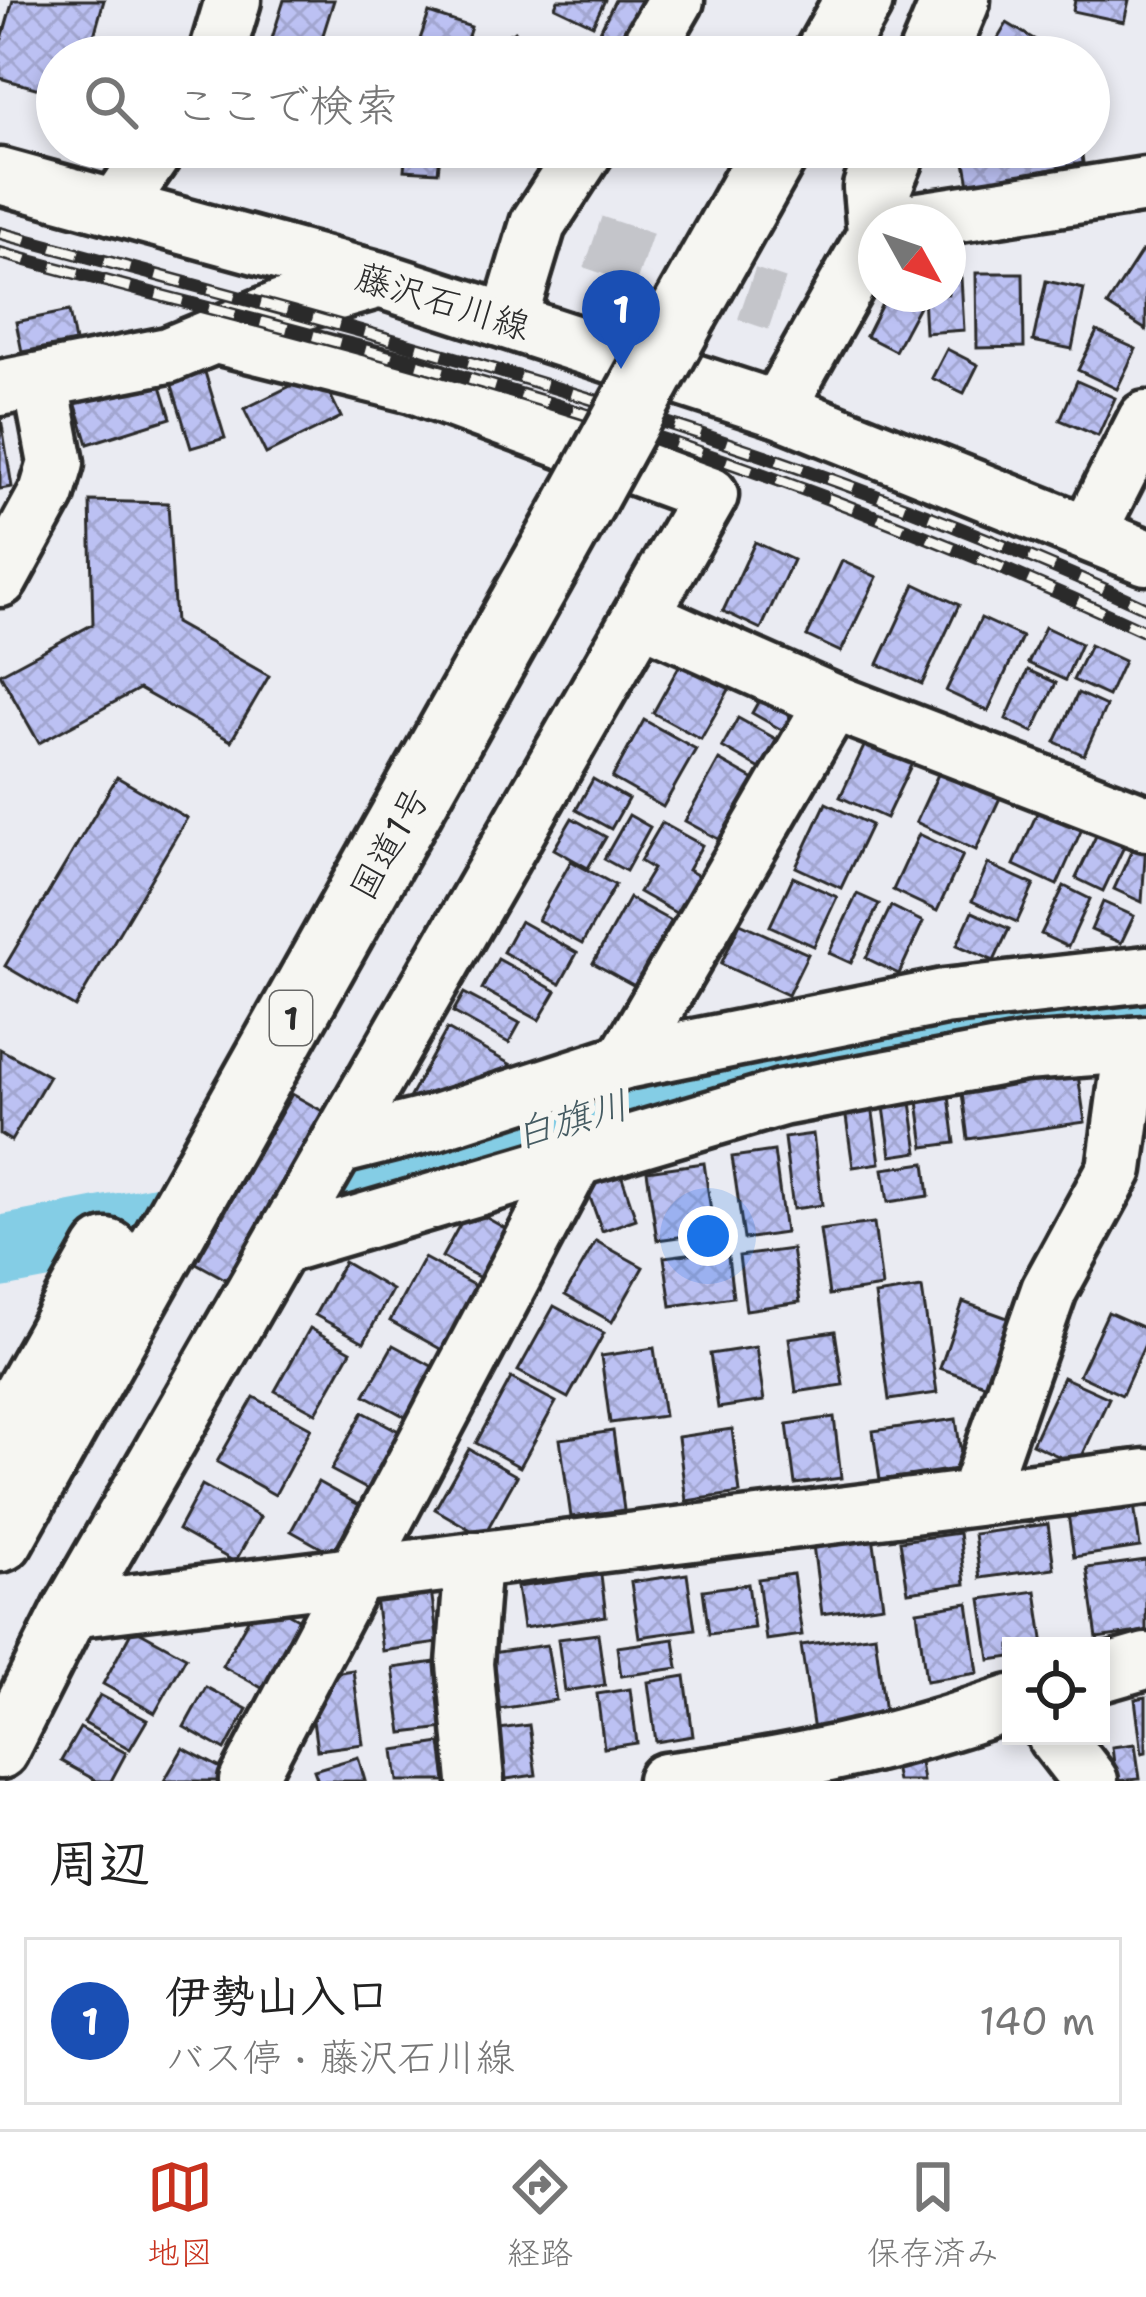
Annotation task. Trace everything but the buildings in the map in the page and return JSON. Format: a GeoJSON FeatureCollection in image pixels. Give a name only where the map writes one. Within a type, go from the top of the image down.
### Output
{"type":"FeatureCollection","features":[{"type":"Feature","properties":{"kind":"highway"},"geometry":{"type":"LineString","coordinates":[[789,36],[809,0]]}},
{"type":"Feature","properties":{"kind":"highway"},"geometry":{"type":"LineString","coordinates":[[839,36],[859,0]]}},
{"type":"Feature","properties":{"kind":"highway"},"geometry":{"type":"LineString","coordinates":[[941,36],[956,0]]}},
{"type":"Feature","properties":{"kind":"highway","name":"国道1号"},"geometry":{"type":"LineString","coordinates":[[666,302],[720,168]]}},
{"type":"Feature","properties":{"kind":"highway","name":"国道1号"},"geometry":{"type":"LineString","coordinates":[[0,1538],[666,302],[762,168]]}},
{"type":"Feature","properties":{"kind":"highway"},"geometry":{"type":"LineString","coordinates":[[878,204],[877,188],[885,168]]}},
{"type":"Feature","properties":{"kind":"highway","name":"国道1号"},"geometry":{"type":"LineString","coordinates":[[0,1443],[564,487]]}},
{"type":"Feature","properties":{"kind":"highway"},"geometry":{"type":"LineString","coordinates":[[0,1380],[67,1324]]}},
{"type":"Feature","properties":{"kind":"street"},"geometry":{"type":"LineString","coordinates":[[222,36],[233,0]]}},
{"type":"Feature","properties":{"kind":"street"},"geometry":{"type":"LineString","coordinates":[[655,36],[676,0]]}},
{"type":"Feature","properties":{"kind":"street"},"geometry":{"type":"LineString","coordinates":[[116,208],[144,168]]}},
{"type":"Feature","properties":{"kind":"street"},"geometry":{"type":"LineString","coordinates":[[509,320],[538,224],[574,168]]}},
{"type":"Feature","properties":{"kind":"street","name":"藤沢石川線"},"geometry":{"type":"LineString","coordinates":[[0,176],[509,320],[776,409],[1146,557]]}},
{"type":"Feature","properties":{"kind":"street"},"geometry":{"type":"LineString","coordinates":[[966,213],[1146,185]]}},
{"type":"Feature","properties":{"kind":"street"},"geometry":{"type":"LineString","coordinates":[[776,409],[858,265]]}},
{"type":"Feature","properties":{"kind":"street"},"geometry":{"type":"LineString","coordinates":[[0,579],[46,493],[56,463],[21,386],[168,355],[282,308],[380,280]]}},
{"type":"Feature","properties":{"kind":"street"},"geometry":{"type":"LineString","coordinates":[[0,1750],[71,1610],[710,495],[413,385],[220,337]]}},
{"type":"Feature","properties":{"kind":"street"},"geometry":{"type":"LineString","coordinates":[[1088,533],[1146,418]]}},
{"type":"Feature","properties":{"kind":"street"},"geometry":{"type":"LineString","coordinates":[[642,616],[833,702],[1146,823]]}},
{"type":"Feature","properties":{"kind":"street"},"geometry":{"type":"LineString","coordinates":[[625,1061],[833,702]]}},
{"type":"Feature","properties":{"kind":"street"},"geometry":{"type":"LineString","coordinates":[[340,1146],[434,1123],[625,1061],[944,997],[1146,974]]}},
{"type":"Feature","properties":{"kind":"street"},"geometry":{"type":"LineString","coordinates":[[284,1245],[781,1098],[1024,1053],[1139,1044],[1115,1169],[1049,1290],[977,1496]]}},
{"type":"Feature","properties":{"kind":"street"},"geometry":{"type":"LineString","coordinates":[[247,1781],[352,1574],[575,1160]]}},
{"type":"Feature","properties":{"kind":"street"},"geometry":{"type":"LineString","coordinates":[[71,1610],[1146,1477]]}},
{"type":"Feature","properties":{"kind":"street"},"geometry":{"type":"LineString","coordinates":[[473,1560],[464,1648],[476,1781]]}},
{"type":"Feature","properties":{"kind":"street"},"geometry":{"type":"LineString","coordinates":[[1110,1671],[1146,1661]]}},
{"type":"Feature","properties":{"kind":"street"},"geometry":{"type":"LineString","coordinates":[[665,1781],[800,1763],[891,1744],[1002,1706]]}},
{"type":"Feature","properties":{"kind":"street"},"geometry":{"type":"LineString","coordinates":[[1062,1745],[1090,1781]]}},
{"type":"Feature","properties":{"kind":"waterway","name":"白旗川"},"geometry":{"type":"LineString","coordinates":[[0,1252],[362,1183],[619,1104],[862,1048],[1046,1015],[1146,1011]]}},
{"type":"Feature","properties":{"kind":"tunnel"},"geometry":{"type":"LineString","coordinates":[[593,242],[777,304]]}},
{"type":"Feature","properties":{"kind":"railway"},"geometry":{"type":"LineString","coordinates":[[0,233],[437,353],[723,442],[1006,547],[1146,608]]}},
{"type":"Feature","properties":{"kind":"railway"},"geometry":{"type":"LineString","coordinates":[[0,253],[435,369],[651,435],[866,513],[1146,632]]}},
{"type":"Feature","properties":{"kind":"place","name":"伊勢山入口"},"geometry":{"type":"Point","coordinates":[621,369]}}]}
